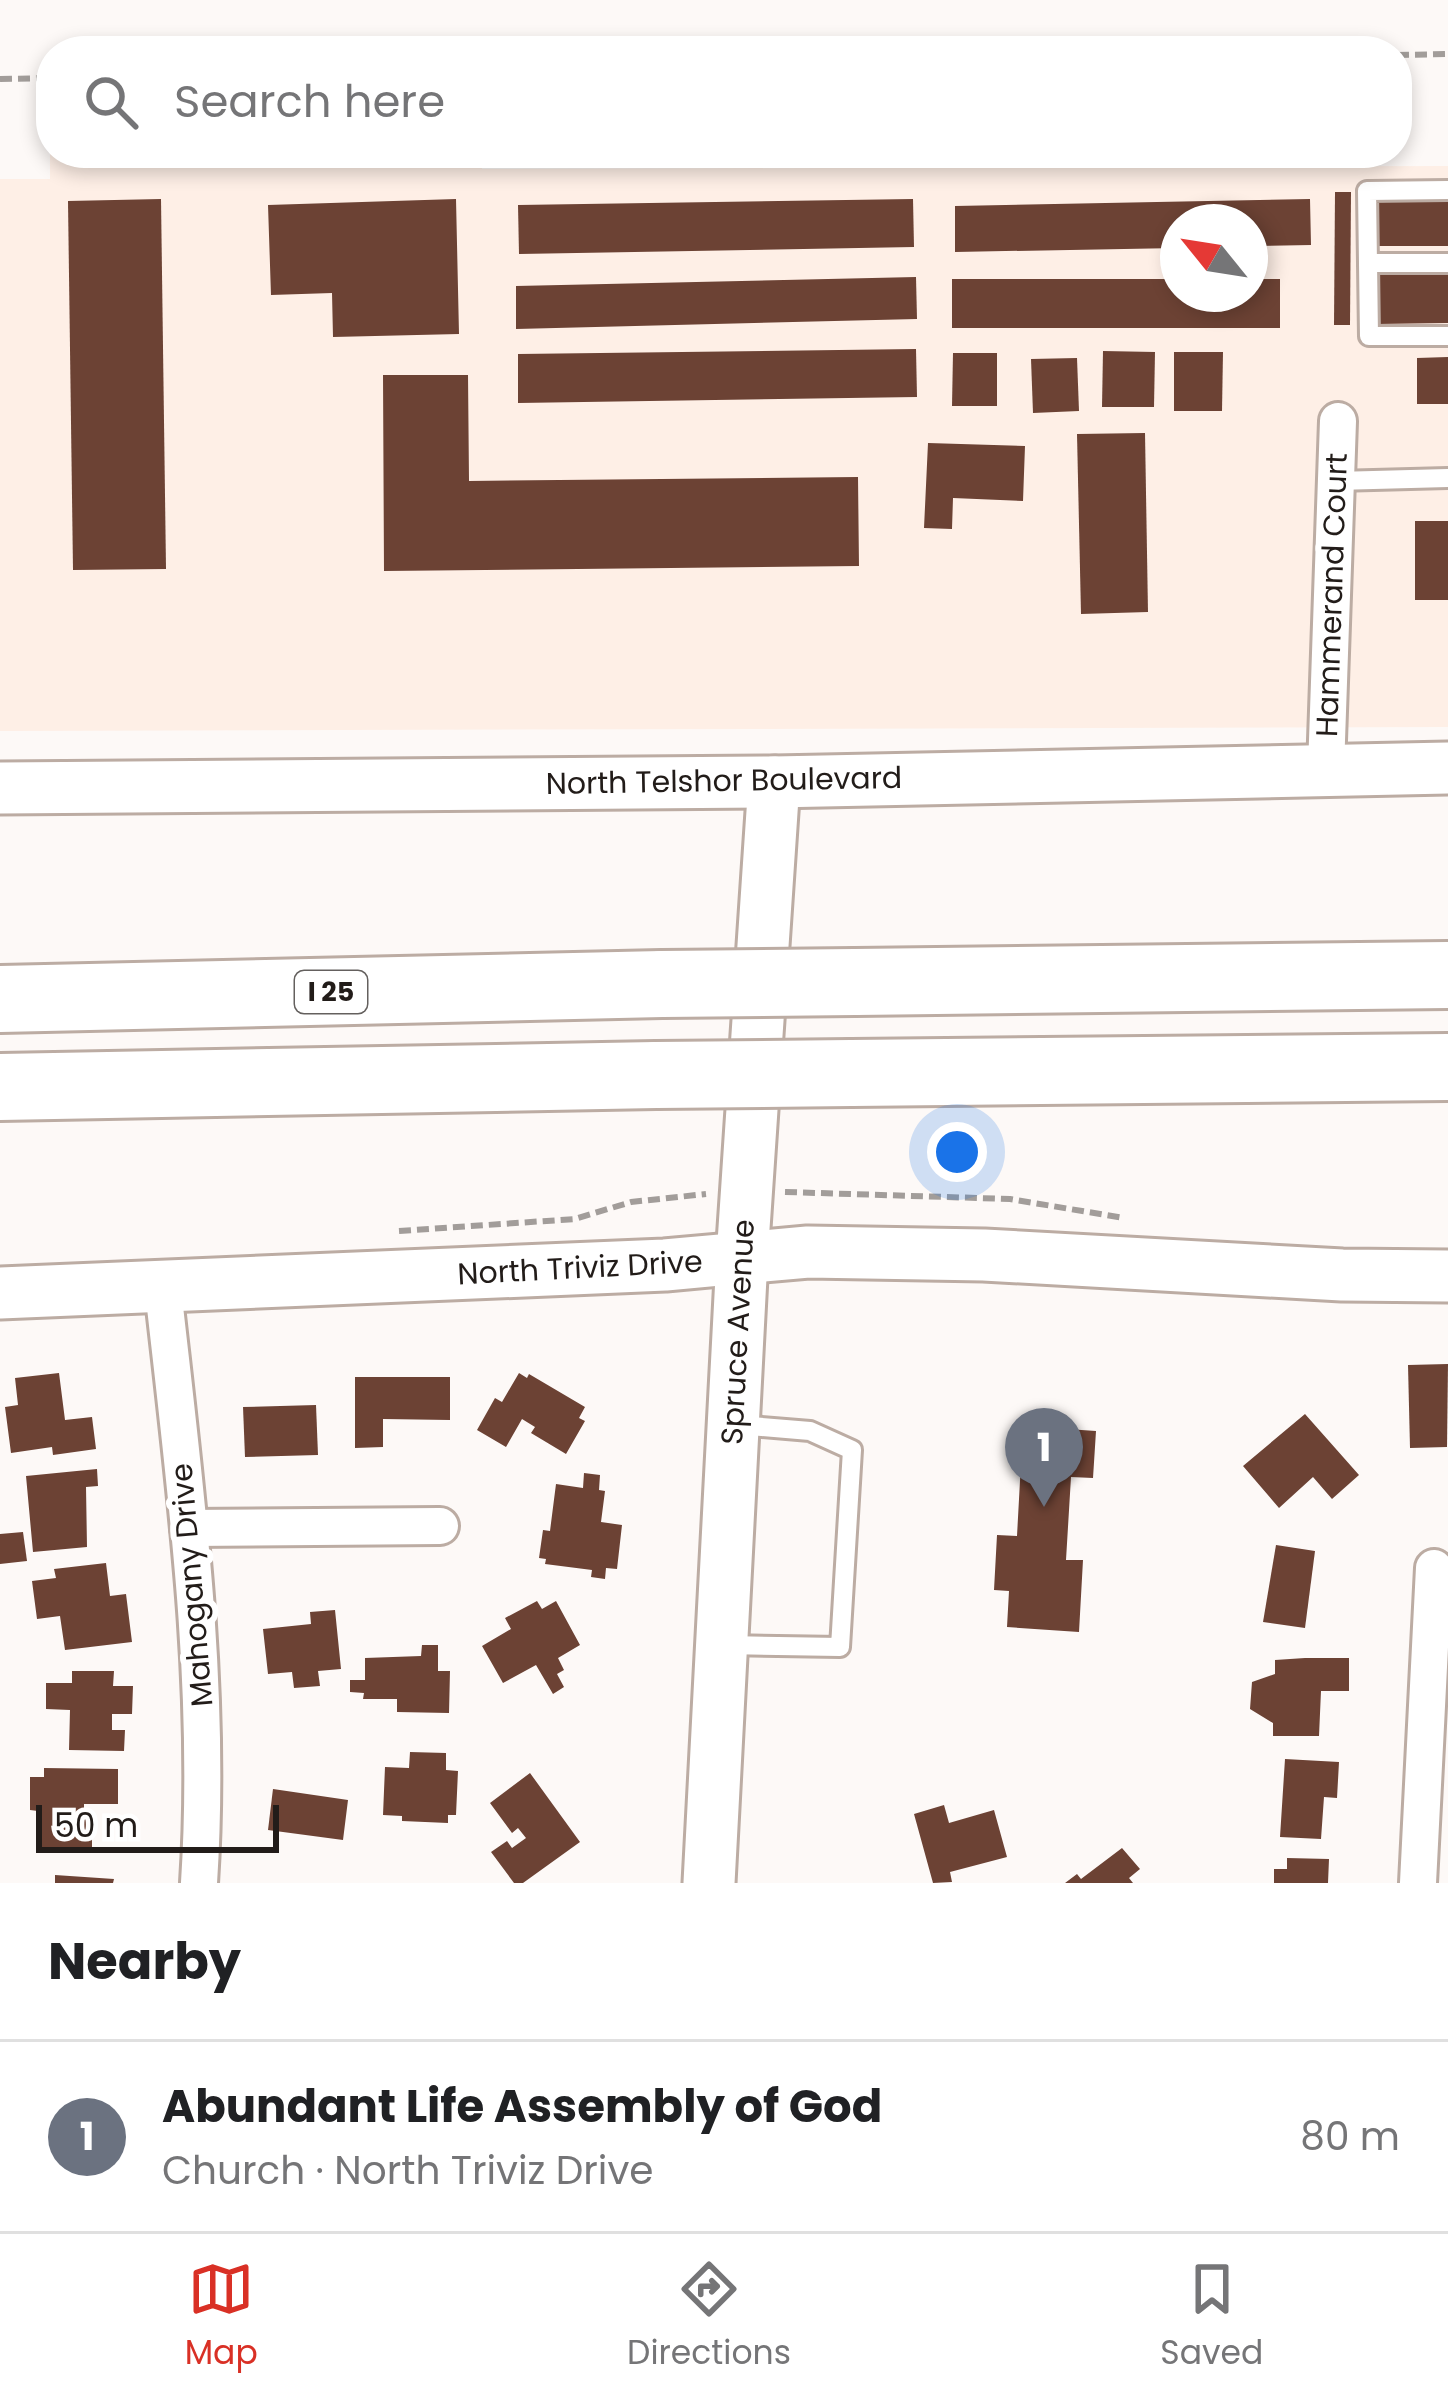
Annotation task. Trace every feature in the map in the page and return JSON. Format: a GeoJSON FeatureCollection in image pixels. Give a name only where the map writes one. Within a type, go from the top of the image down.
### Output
{"type":"FeatureCollection","features":[{"type":"Feature","properties":{"kind":"highway","name":"I 25"},"geometry":{"type":"LineString","coordinates":[[0,999],[662,984],[1448,975]]}},
{"type":"Feature","properties":{"kind":"highway"},"geometry":{"type":"LineString","coordinates":[[0,1087],[1448,1067]]}},
{"type":"Feature","properties":{"kind":"main road","name":"North Telshor Boulevard"},"geometry":{"type":"LineString","coordinates":[[0,788],[774,782],[1448,768]]}},
{"type":"Feature","properties":{"kind":"main road","name":"Spruce Avenue"},"geometry":{"type":"LineString","coordinates":[[709,1883],[742,1258],[774,782]]}},
{"type":"Feature","properties":{"kind":"main road","name":"North Triviz Drive"},"geometry":{"type":"LineString","coordinates":[[0,1293],[163,1289],[808,1252],[1448,1276]]}},
{"type":"Feature","properties":{"kind":"street","name":"Hammerand Court"},"geometry":{"type":"LineString","coordinates":[[1326,769],[1338,421]]}},
{"type":"Feature","properties":{"kind":"street","name":"Mahogany Drive"},"geometry":{"type":"LineString","coordinates":[[163,1289],[189,1528],[204,1730],[199,1883]]}},
{"type":"Feature","properties":{"kind":"street"},"geometry":{"type":"LineString","coordinates":[[189,1528],[440,1526]]}},
{"type":"Feature","properties":{"kind":"street"},"geometry":{"type":"LineString","coordinates":[[1418,1883],[1434,1568]]}},
{"type":"Feature","properties":{"kind":"lane"},"geometry":{"type":"LineString","coordinates":[[1448,190],[1367,190],[1369,336],[1448,336]]}},
{"type":"Feature","properties":{"kind":"lane"},"geometry":{"type":"LineString","coordinates":[[1368,262],[1448,263]]}},
{"type":"Feature","properties":{"kind":"lane"},"geometry":{"type":"LineString","coordinates":[[1336,482],[1448,478]]}},
{"type":"Feature","properties":{"kind":"lane"},"geometry":{"type":"LineString","coordinates":[[722,1645],[840,1647],[852,1450],[810,1431],[733,1425]]}},
{"type":"Feature","properties":{"kind":"path"},"geometry":{"type":"LineString","coordinates":[[1412,55],[1448,54]]}},
{"type":"Feature","properties":{"kind":"path"},"geometry":{"type":"LineString","coordinates":[[0,79],[36,78]]}},
{"type":"Feature","properties":{"kind":"shaded area"},"geometry":{"type":"Polygon","coordinates":[[[1448,166],[1448,727],[0,731],[0,179],[50,179],[50,168],[1448,166]]]}},
{"type":"Feature","properties":{"kind":"building"},"geometry":{"type":"Polygon","coordinates":[[[1335,192],[1351,192],[1350,325],[1334,325],[1335,192]]]}},
{"type":"Feature","properties":{"kind":"building"},"geometry":{"type":"Polygon","coordinates":[[[161,199],[166,569],[73,570],[68,201],[161,199]]]}},
{"type":"Feature","properties":{"kind":"building"},"geometry":{"type":"Polygon","coordinates":[[[456,199],[459,334],[333,337],[332,293],[271,295],[268,205],[456,199]]]}},
{"type":"Feature","properties":{"kind":"building"},"geometry":{"type":"Polygon","coordinates":[[[913,199],[914,247],[519,254],[518,205],[913,199]]]}},
{"type":"Feature","properties":{"kind":"building"},"geometry":{"type":"Polygon","coordinates":[[[1310,199],[1311,245],[1268,246],[1268,204],[1160,204],[1160,248],[955,252],[955,206],[1310,199]]]}},
{"type":"Feature","properties":{"kind":"building"},"geometry":{"type":"Polygon","coordinates":[[[1448,201],[1448,246],[1378,246],[1377,202],[1448,201]]]}},
{"type":"Feature","properties":{"kind":"building"},"geometry":{"type":"Polygon","coordinates":[[[1377,275],[1448,275],[1448,323],[1377,324],[1377,275]]]}},
{"type":"Feature","properties":{"kind":"building"},"geometry":{"type":"Polygon","coordinates":[[[916,277],[917,319],[516,329],[516,286],[916,277]]]}},
{"type":"Feature","properties":{"kind":"building"},"geometry":{"type":"Polygon","coordinates":[[[952,279],[1160,279],[1160,312],[1268,312],[1268,279],[1280,279],[1280,328],[952,328],[952,279]]]}},
{"type":"Feature","properties":{"kind":"building"},"geometry":{"type":"Polygon","coordinates":[[[916,349],[917,397],[518,403],[518,354],[916,349]]]}},
{"type":"Feature","properties":{"kind":"building"},"geometry":{"type":"Polygon","coordinates":[[[1103,351],[1155,352],[1154,407],[1102,407],[1103,351]]]}},
{"type":"Feature","properties":{"kind":"building"},"geometry":{"type":"Polygon","coordinates":[[[1174,352],[1223,352],[1222,411],[1174,411],[1174,352]]]}},
{"type":"Feature","properties":{"kind":"building"},"geometry":{"type":"Polygon","coordinates":[[[953,353],[997,353],[997,406],[952,406],[953,353]]]}},
{"type":"Feature","properties":{"kind":"building"},"geometry":{"type":"Polygon","coordinates":[[[1448,357],[1448,404],[1417,404],[1417,358],[1448,357]]]}},
{"type":"Feature","properties":{"kind":"building"},"geometry":{"type":"Polygon","coordinates":[[[1077,358],[1079,411],[1033,413],[1031,359],[1077,358]]]}},
{"type":"Feature","properties":{"kind":"building"},"geometry":{"type":"Polygon","coordinates":[[[383,375],[468,375],[469,481],[858,477],[859,566],[384,571],[383,375]]]}},
{"type":"Feature","properties":{"kind":"building"},"geometry":{"type":"Polygon","coordinates":[[[1145,433],[1148,612],[1081,614],[1077,434],[1145,433]]]}},
{"type":"Feature","properties":{"kind":"building"},"geometry":{"type":"Polygon","coordinates":[[[928,443],[1025,446],[1023,501],[953,498],[952,529],[924,528],[928,443]]]}},
{"type":"Feature","properties":{"kind":"building"},"geometry":{"type":"Polygon","coordinates":[[[1415,521],[1448,521],[1448,600],[1415,600],[1415,521]]]}},
{"type":"Feature","properties":{"kind":"building"},"geometry":{"type":"Polygon","coordinates":[[[1448,1364],[1447,1447],[1410,1448],[1408,1365],[1448,1364]]]}},
{"type":"Feature","properties":{"kind":"building"},"geometry":{"type":"Polygon","coordinates":[[[59,1373],[65,1420],[92,1417],[96,1449],[53,1455],[52,1447],[11,1453],[5,1407],[18,1405],[15,1378],[59,1373]]]}},
{"type":"Feature","properties":{"kind":"building"},"geometry":{"type":"Polygon","coordinates":[[[519,1373],[527,1378],[529,1374],[585,1407],[579,1418],[585,1421],[566,1454],[531,1433],[535,1427],[522,1419],[506,1447],[477,1430],[495,1398],[502,1402],[519,1373]]]}},
{"type":"Feature","properties":{"kind":"building"},"geometry":{"type":"Polygon","coordinates":[[[355,1377],[450,1377],[450,1420],[383,1419],[383,1447],[355,1448],[355,1377]]]}},
{"type":"Feature","properties":{"kind":"building"},"geometry":{"type":"Polygon","coordinates":[[[316,1405],[318,1455],[245,1457],[243,1407],[316,1405]]]}},
{"type":"Feature","properties":{"kind":"building"},"geometry":{"type":"Polygon","coordinates":[[[1305,1414],[1359,1475],[1332,1499],[1313,1477],[1279,1508],[1243,1466],[1305,1414]]]}},
{"type":"Feature","properties":{"kind":"building"},"geometry":{"type":"Polygon","coordinates":[[[1023,1426],[1096,1431],[1093,1478],[1071,1477],[1066,1560],[1083,1560],[1079,1632],[1007,1627],[1009,1591],[994,1590],[997,1535],[1017,1536],[1023,1426]]]}},
{"type":"Feature","properties":{"kind":"building"},"geometry":{"type":"Polygon","coordinates":[[[97,1469],[98,1486],[86,1487],[87,1547],[33,1552],[26,1476],[97,1469]]]}},
{"type":"Feature","properties":{"kind":"building"},"geometry":{"type":"Polygon","coordinates":[[[584,1473],[600,1475],[599,1490],[605,1491],[601,1522],[622,1525],[617,1569],[606,1568],[605,1579],[591,1577],[592,1570],[545,1564],[546,1559],[539,1558],[543,1530],[550,1531],[556,1484],[583,1488],[584,1473]]]}},
{"type":"Feature","properties":{"kind":"building"},"geometry":{"type":"Polygon","coordinates":[[[23,1532],[27,1561],[0,1564],[0,1534],[23,1532]]]}},
{"type":"Feature","properties":{"kind":"building"},"geometry":{"type":"Polygon","coordinates":[[[1276,1545],[1315,1551],[1305,1628],[1263,1622],[1276,1545]]]}},
{"type":"Feature","properties":{"kind":"building"},"geometry":{"type":"Polygon","coordinates":[[[106,1563],[110,1596],[126,1594],[132,1642],[65,1650],[60,1616],[37,1619],[32,1581],[56,1578],[54,1569],[106,1563]]]}},
{"type":"Feature","properties":{"kind":"building"},"geometry":{"type":"Polygon","coordinates":[[[537,1601],[542,1609],[556,1601],[580,1645],[558,1658],[564,1670],[557,1674],[564,1687],[553,1694],[536,1665],[503,1683],[482,1646],[511,1629],[505,1618],[537,1601]]]}},
{"type":"Feature","properties":{"kind":"building"},"geometry":{"type":"Polygon","coordinates":[[[335,1610],[341,1669],[318,1671],[320,1686],[294,1688],[292,1672],[268,1674],[263,1629],[311,1624],[310,1612],[335,1610]]]}},
{"type":"Feature","properties":{"kind":"building"},"geometry":{"type":"Polygon","coordinates":[[[422,1645],[438,1645],[438,1671],[450,1671],[449,1713],[397,1712],[397,1699],[363,1699],[364,1693],[350,1692],[350,1680],[365,1680],[365,1658],[421,1656],[422,1645]]]}},
{"type":"Feature","properties":{"kind":"building"},"geometry":{"type":"Polygon","coordinates":[[[1349,1658],[1349,1691],[1321,1691],[1319,1736],[1273,1736],[1273,1723],[1250,1709],[1252,1682],[1275,1674],[1275,1660],[1349,1658]]]}},
{"type":"Feature","properties":{"kind":"building"},"geometry":{"type":"Polygon","coordinates":[[[72,1671],[114,1671],[113,1686],[133,1686],[132,1714],[112,1714],[112,1730],[125,1730],[124,1751],[69,1750],[70,1710],[46,1709],[46,1683],[72,1683],[72,1671]]]}},
{"type":"Feature","properties":{"kind":"building"},"geometry":{"type":"Polygon","coordinates":[[[410,1752],[446,1753],[446,1770],[458,1771],[456,1815],[448,1815],[448,1823],[402,1821],[402,1816],[383,1815],[385,1767],[409,1768],[410,1752]]]}},
{"type":"Feature","properties":{"kind":"building"},"geometry":{"type":"Polygon","coordinates":[[[1285,1759],[1339,1762],[1337,1798],[1324,1797],[1321,1839],[1280,1837],[1285,1759]]]}},
{"type":"Feature","properties":{"kind":"building"},"geometry":{"type":"Polygon","coordinates":[[[44,1768],[118,1769],[118,1804],[84,1804],[84,1815],[92,1815],[92,1852],[37,1851],[38,1811],[30,1810],[30,1777],[44,1777],[44,1768]]]}},
{"type":"Feature","properties":{"kind":"building"},"geometry":{"type":"Polygon","coordinates":[[[530,1773],[580,1842],[523,1883],[514,1883],[491,1852],[507,1841],[512,1848],[526,1838],[518,1828],[512,1833],[490,1803],[530,1773]]]}},
{"type":"Feature","properties":{"kind":"building"},"geometry":{"type":"Polygon","coordinates":[[[273,1789],[348,1800],[343,1840],[268,1830],[273,1789]]]}},
{"type":"Feature","properties":{"kind":"building"},"geometry":{"type":"Polygon","coordinates":[[[944,1805],[949,1823],[994,1810],[1007,1857],[950,1872],[952,1882],[933,1883],[914,1814],[944,1805]]]}},
{"type":"Feature","properties":{"kind":"building"},"geometry":{"type":"Polygon","coordinates":[[[1122,1848],[1140,1869],[1129,1878],[1133,1883],[1065,1883],[1077,1874],[1081,1879],[1122,1848]]]}},
{"type":"Feature","properties":{"kind":"building"},"geometry":{"type":"Polygon","coordinates":[[[1287,1858],[1329,1859],[1328,1883],[1274,1883],[1274,1869],[1287,1869],[1287,1858]]]}},
{"type":"Feature","properties":{"kind":"building"},"geometry":{"type":"Polygon","coordinates":[[[55,1875],[114,1879],[113,1883],[55,1883],[55,1875]]]}},
{"type":"Feature","properties":{"kind":"place","name":"Abundant Life Assembly of God"},"geometry":{"type":"Point","coordinates":[1044,1507]}}]}
